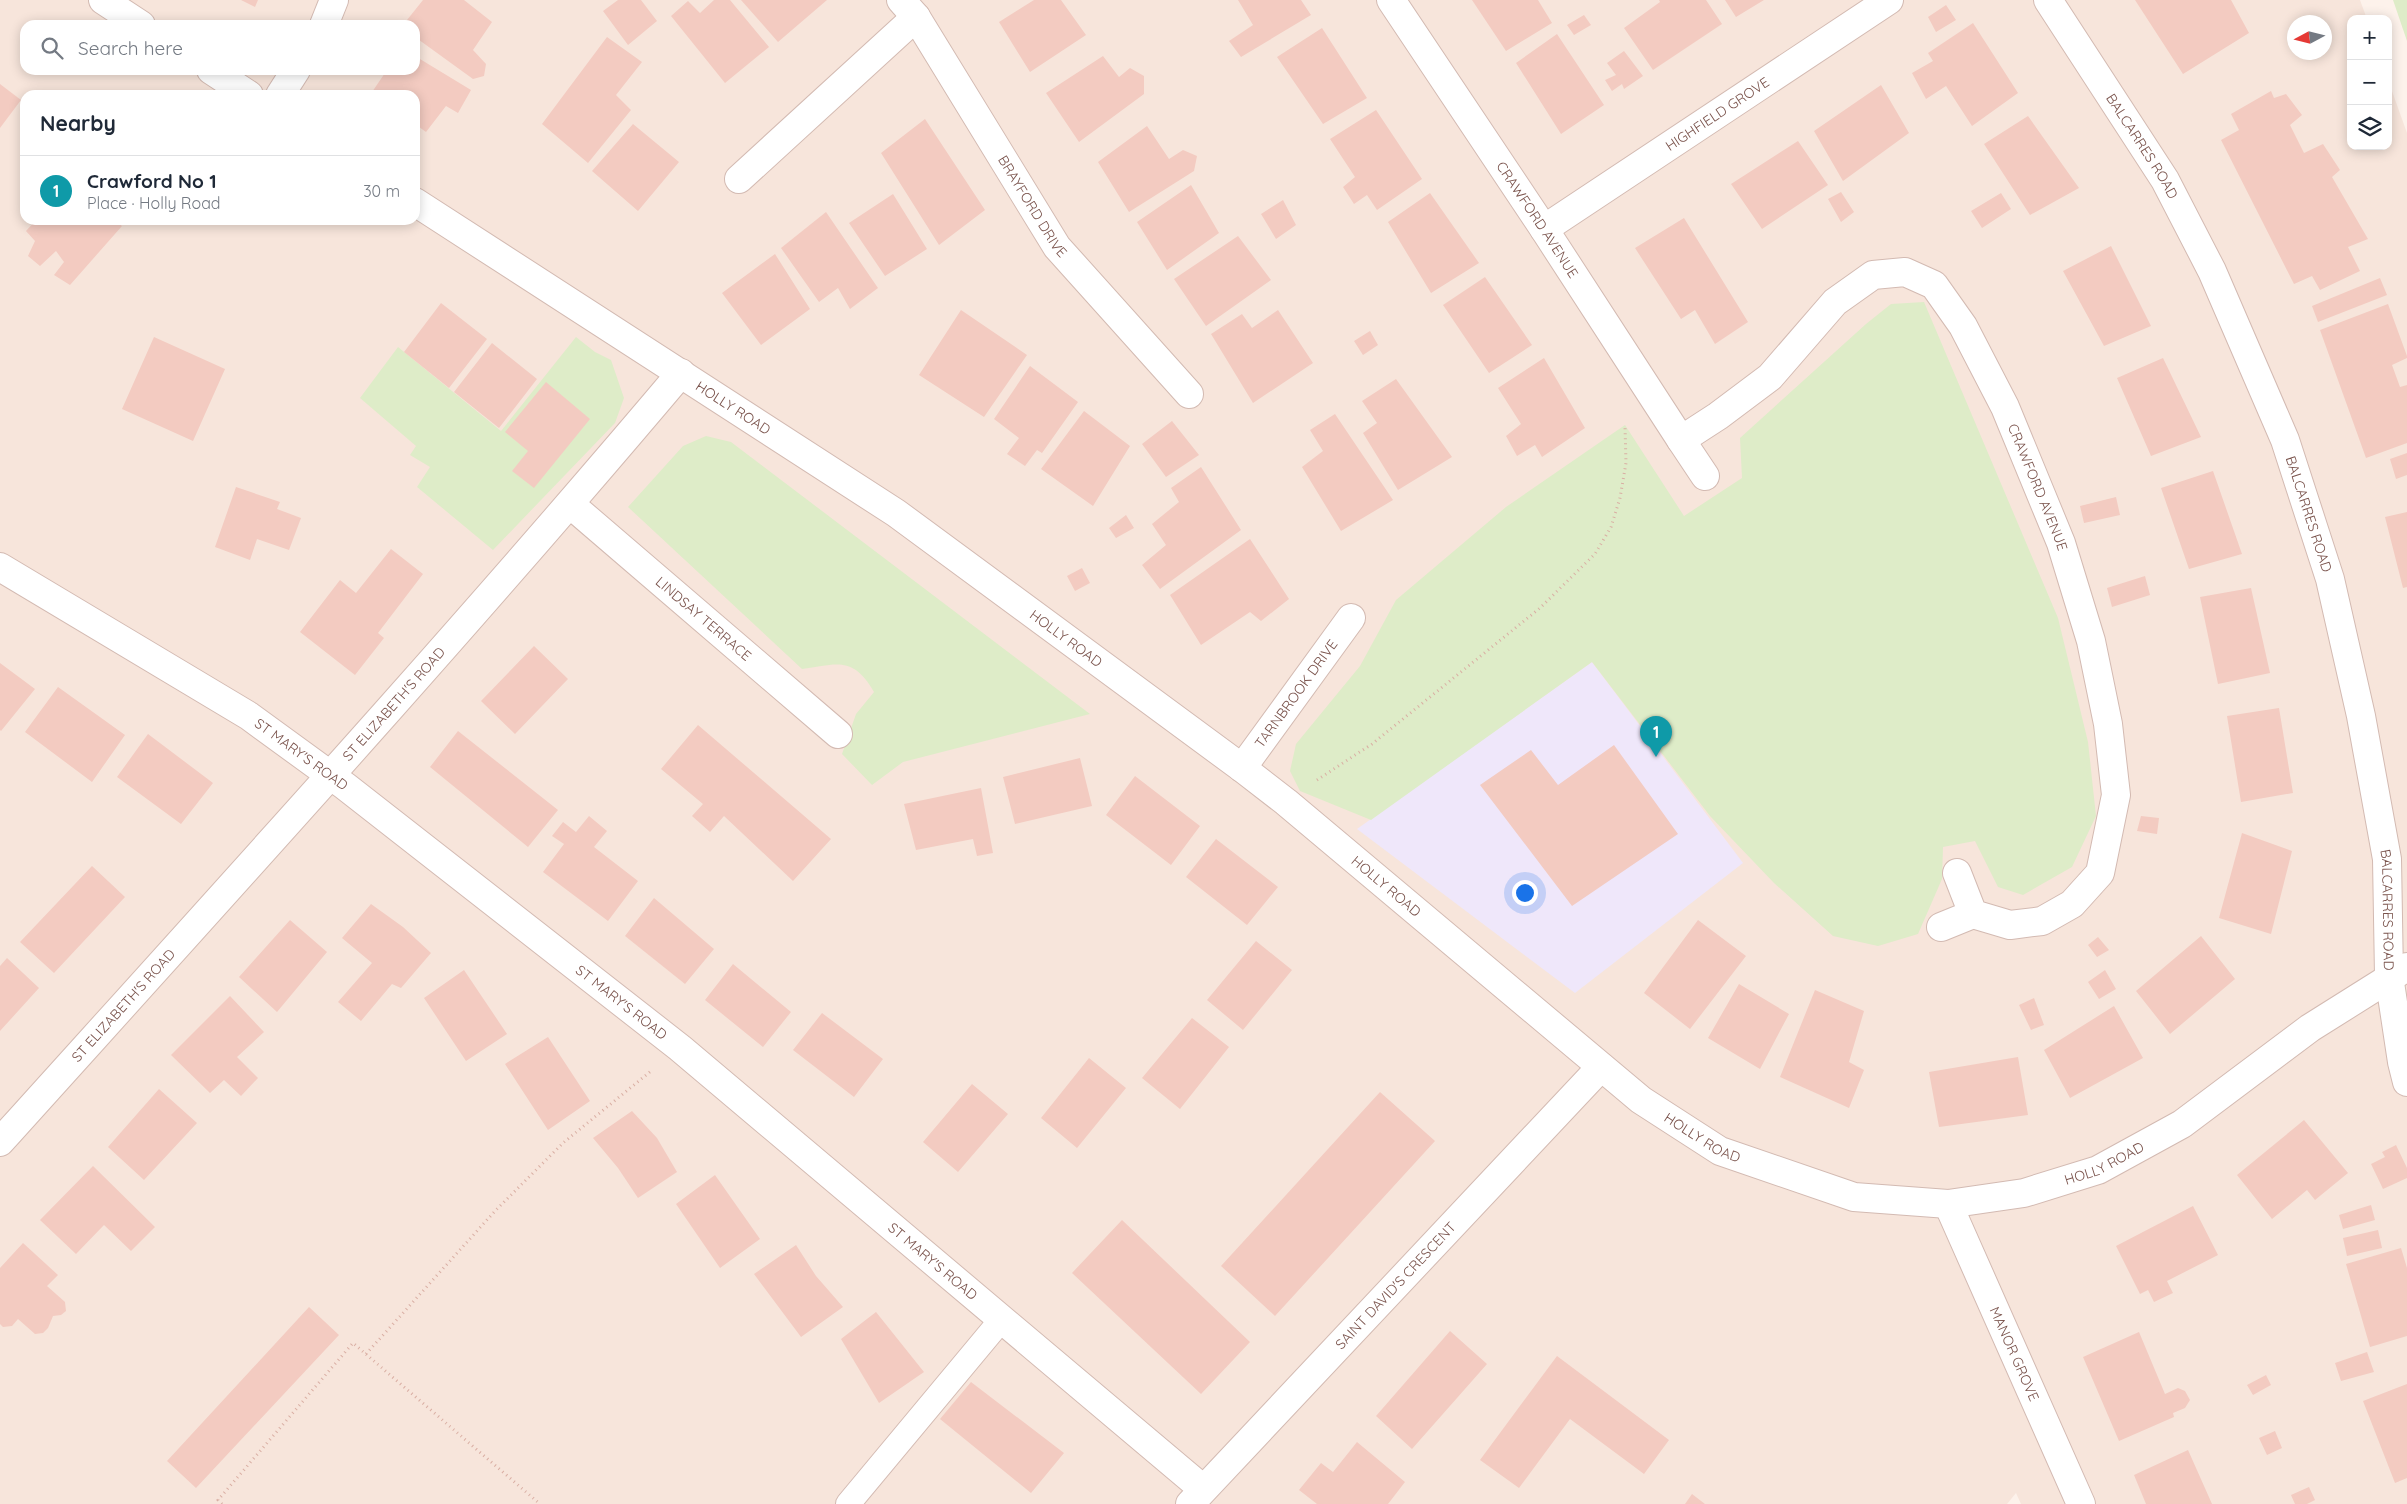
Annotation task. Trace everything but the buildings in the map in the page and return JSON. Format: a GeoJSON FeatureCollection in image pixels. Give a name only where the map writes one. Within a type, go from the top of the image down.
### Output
{"type":"FeatureCollection","features":[{"type":"Feature","properties":{"kind":"street"},"geometry":{"type":"LineString","coordinates":[[103,0],[133,20]]}},
{"type":"Feature","properties":{"kind":"street"},"geometry":{"type":"LineString","coordinates":[[326,20],[334,0]]}},
{"type":"Feature","properties":{"kind":"street","name":"CRAWFORD AVENUE"},"geometry":{"type":"LineString","coordinates":[[1391,0],[1544,229],[1705,476]]}},
{"type":"Feature","properties":{"kind":"street","name":"HIGHFIELD GROVE"},"geometry":{"type":"LineString","coordinates":[[1544,229],[1889,0]]}},
{"type":"Feature","properties":{"kind":"street","name":"BALCARRES ROAD"},"geometry":{"type":"LineString","coordinates":[[2048,0],[2169,189],[2212,270],[2285,440],[2330,579],[2362,716],[2387,859],[2398,972],[2402,1062],[2407,1082]]}},
{"type":"Feature","properties":{"kind":"street"},"geometry":{"type":"LineString","coordinates":[[739,179],[908,8]]}},
{"type":"Feature","properties":{"kind":"street","name":"BRAYFORD DRIVE"},"geometry":{"type":"LineString","coordinates":[[908,8],[1057,247],[1189,394]]}},
{"type":"Feature","properties":{"kind":"street"},"geometry":{"type":"LineString","coordinates":[[218,75],[241,90]]}},
{"type":"Feature","properties":{"kind":"street"},"geometry":{"type":"LineString","coordinates":[[283,90],[293,75]]}},
{"type":"Feature","properties":{"kind":"street","name":"HOLLY ROAD"},"geometry":{"type":"LineString","coordinates":[[420,205],[896,513],[1286,802],[1641,1100],[1720,1151],[1854,1197],[1948,1204],[2024,1193],[2098,1170],[2182,1124],[2310,1028],[2398,972]]}},
{"type":"Feature","properties":{"kind":"street","name":"CRAWFORD AVENUE"},"geometry":{"type":"LineString","coordinates":[[1681,440],[1718,416],[1770,377],[1835,302],[1873,276],[1905,272],[1934,285],[1963,326],[2005,406],[2061,543],[2091,641],[2108,724],[2116,795],[2100,873],[2072,904],[2042,921],[2010,925],[1973,914]]}},
{"type":"Feature","properties":{"kind":"street","name":"ST ELIZABETH'S ROAD"},"geometry":{"type":"LineString","coordinates":[[0,1142],[331,776],[570,504],[681,373]]}},
{"type":"Feature","properties":{"kind":"street","name":"LINDSAY TERRACE"},"geometry":{"type":"LineString","coordinates":[[570,504],[838,734]]}},
{"type":"Feature","properties":{"kind":"street","name":"ST MARY'S ROAD"},"geometry":{"type":"LineString","coordinates":[[0,567],[249,716],[331,776],[680,1048],[1002,1319],[1197,1496]]}},
{"type":"Feature","properties":{"kind":"street","name":"TARNBROOK DRIVE"},"geometry":{"type":"LineString","coordinates":[[1242,768],[1351,618]]}},
{"type":"Feature","properties":{"kind":"street"},"geometry":{"type":"LineString","coordinates":[[1941,927],[1973,914],[1957,873]]}},
{"type":"Feature","properties":{"kind":"street","name":"SAINT DAVID'S CRESCENT"},"geometry":{"type":"LineString","coordinates":[[1197,1496],[1601,1067]]}},
{"type":"Feature","properties":{"kind":"street","name":"MANOR GROVE"},"geometry":{"type":"LineString","coordinates":[[1948,1204],[2081,1504]]}},
{"type":"Feature","properties":{"kind":"lane"},"geometry":{"type":"LineString","coordinates":[[848,1504],[1002,1319]]}},
{"type":"Feature","properties":{"kind":"path"},"geometry":{"type":"LineString","coordinates":[[1286,802],[1372,744],[1540,608],[1595,554],[1611,526],[1620,498],[1626,463],[1625,425],[1644,381]]}},
{"type":"Feature","properties":{"kind":"path"},"geometry":{"type":"LineString","coordinates":[[366,1354],[496,1211],[563,1143],[680,1048]]}},
{"type":"Feature","properties":{"kind":"path"},"geometry":{"type":"LineString","coordinates":[[222,1504],[218,1500],[353,1343],[540,1504]]}},
{"type":"Feature","properties":{"kind":"shaded area"},"geometry":{"type":"Polygon","coordinates":[[[0,0],[2360,0],[2366,15],[2347,15],[2347,150],[2392,150],[2392,91],[2407,133],[2407,1504],[2021,1504],[2016,1493],[2007,1504],[0,1504],[0,0]]]}},
{"type":"Feature","properties":{"kind":"shaded area"},"geometry":{"type":"Polygon","coordinates":[[[1592,662],[1743,863],[1575,993],[1357,829],[1592,662]]]}},
{"type":"Feature","properties":{"kind":"green space"},"geometry":{"type":"Polygon","coordinates":[[[2393,0],[2407,0],[2407,41],[2393,0]]]}},
{"type":"Feature","properties":{"kind":"green space"},"geometry":{"type":"Polygon","coordinates":[[[1924,302],[2058,618],[2088,742],[2096,816],[2072,867],[2023,895],[1998,887],[1975,841],[1943,847],[1942,879],[1918,934],[1878,946],[1833,936],[1774,883],[1710,816],[1592,662],[1371,820],[1300,791],[1290,771],[1296,744],[1360,666],[1396,600],[1506,507],[1625,425],[1684,516],[1742,478],[1740,438],[1866,324],[1891,304],[1924,302]]]}},
{"type":"Feature","properties":{"kind":"green space"},"geometry":{"type":"Polygon","coordinates":[[[576,337],[595,352],[611,360],[624,398],[615,423],[493,550],[417,487],[430,467],[410,455],[416,446],[360,398],[398,347],[501,431],[576,337]]]}},
{"type":"Feature","properties":{"kind":"green space"},"geometry":{"type":"Polygon","coordinates":[[[706,436],[731,442],[1090,714],[903,762],[872,785],[842,754],[856,714],[874,692],[866,680],[859,673],[844,665],[825,665],[802,669],[628,507],[683,446],[706,436]]]}},
{"type":"Feature","properties":{"kind":"place","name":"Crawford No 1"},"geometry":{"type":"Point","coordinates":[1656,757]}}]}
